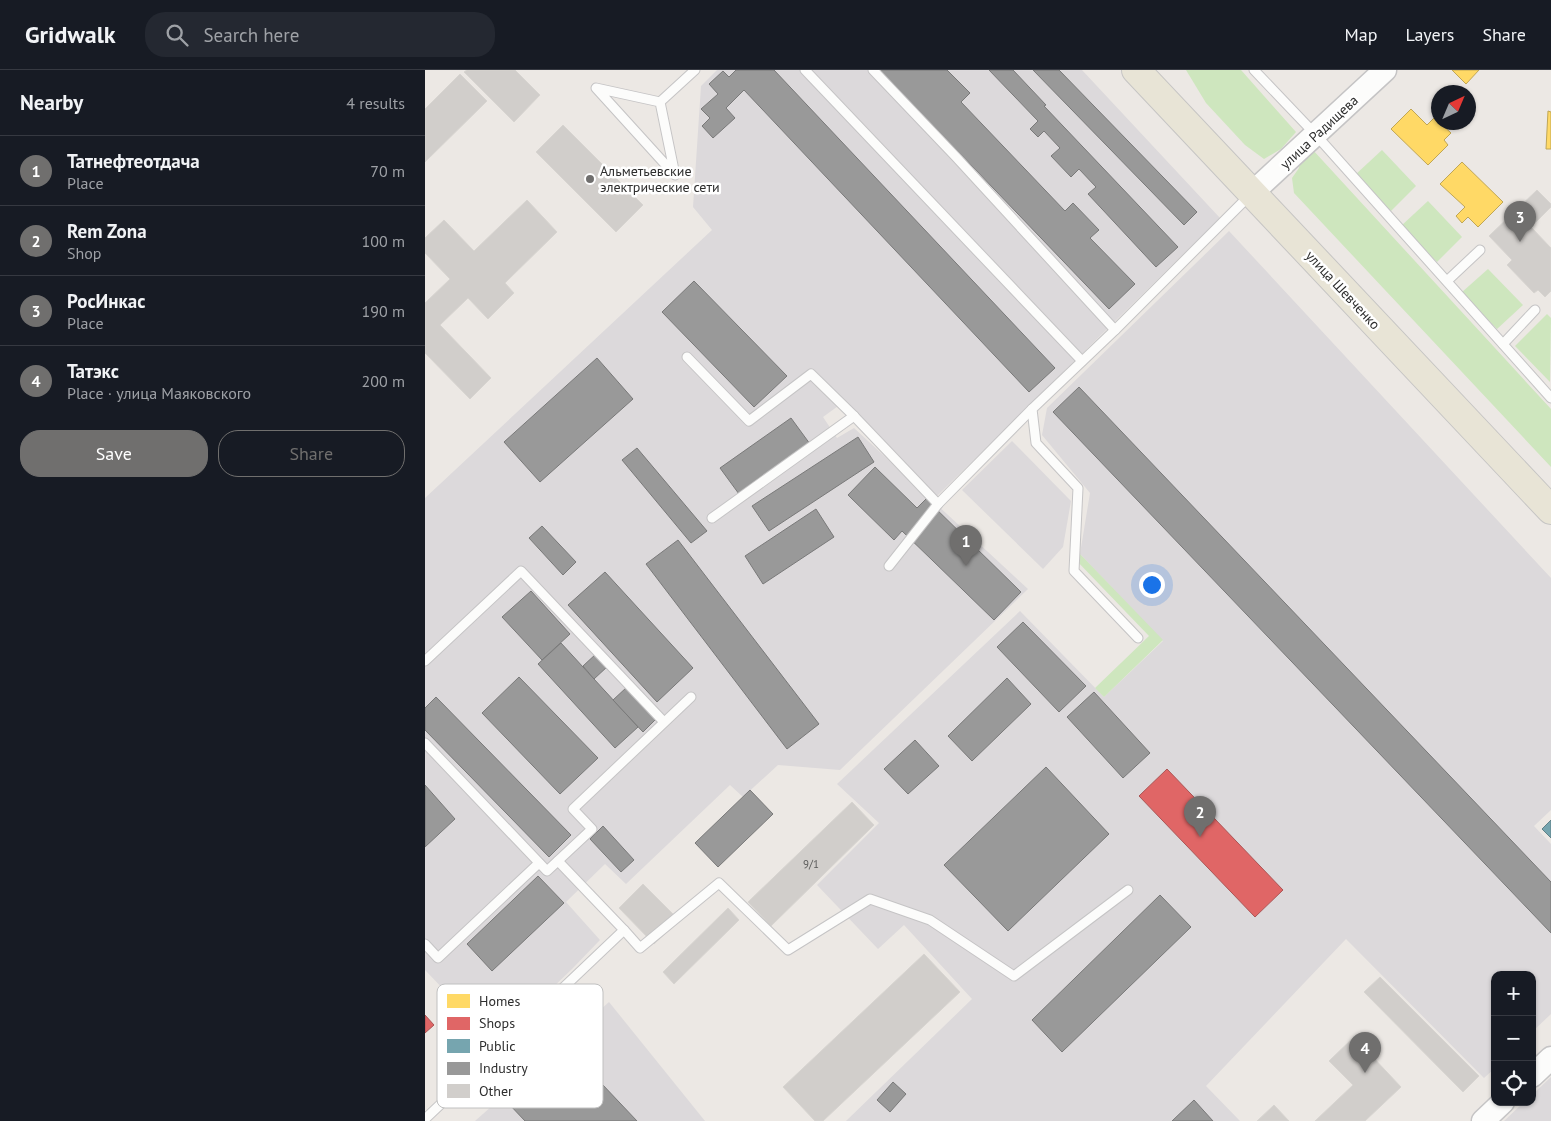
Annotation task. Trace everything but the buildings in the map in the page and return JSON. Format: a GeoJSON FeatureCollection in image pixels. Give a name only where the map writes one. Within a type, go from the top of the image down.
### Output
{"type":"FeatureCollection","features":[{"type":"Feature","properties":{"kind":"main road","name":"улица Шевченко"},"geometry":{"type":"LineString","coordinates":[[1136,70],[1551,510]]}},
{"type":"Feature","properties":{"kind":"street","name":"улица Радищева"},"geometry":{"type":"LineString","coordinates":[[1252,194],[1385,70]]}},
{"type":"Feature","properties":{"kind":"street"},"geometry":{"type":"LineString","coordinates":[[1536,1072],[1551,1058]]}},
{"type":"Feature","properties":{"kind":"street"},"geometry":{"type":"LineString","coordinates":[[1483,1121],[1499,1106]]}},
{"type":"Feature","properties":{"kind":"lane"},"geometry":{"type":"LineString","coordinates":[[660,102],[695,70]]}},
{"type":"Feature","properties":{"kind":"lane"},"geometry":{"type":"LineString","coordinates":[[805,70],[1082,361]]}},
{"type":"Feature","properties":{"kind":"lane"},"geometry":{"type":"LineString","coordinates":[[873,70],[1115,330]]}},
{"type":"Feature","properties":{"kind":"lane"},"geometry":{"type":"LineString","coordinates":[[1254,70],[1316,135],[1551,398]]}},
{"type":"Feature","properties":{"kind":"lane"},"geometry":{"type":"LineString","coordinates":[[596,88],[660,102],[668,139],[675,175],[596,88]]}},
{"type":"Feature","properties":{"kind":"lane"},"geometry":{"type":"LineString","coordinates":[[889,566],[938,504],[1032,409],[1115,330],[1252,194]]}},
{"type":"Feature","properties":{"kind":"lane"},"geometry":{"type":"LineString","coordinates":[[1447,282],[1480,250]]}},
{"type":"Feature","properties":{"kind":"lane"},"geometry":{"type":"LineString","coordinates":[[1503,344],[1535,310]]}},
{"type":"Feature","properties":{"kind":"lane"},"geometry":{"type":"LineString","coordinates":[[687,357],[749,421],[811,374],[938,504]]}},
{"type":"Feature","properties":{"kind":"lane"},"geometry":{"type":"LineString","coordinates":[[1032,409],[1036,443],[1078,488],[1074,571],[1138,638]]}},
{"type":"Feature","properties":{"kind":"lane"},"geometry":{"type":"LineString","coordinates":[[713,518],[854,416]]}},
{"type":"Feature","properties":{"kind":"lane"},"geometry":{"type":"LineString","coordinates":[[425,662],[521,571],[664,722]]}},
{"type":"Feature","properties":{"kind":"lane"},"geometry":{"type":"LineString","coordinates":[[425,742],[547,872],[592,829],[573,809],[691,697]]}},
{"type":"Feature","properties":{"kind":"lane"},"geometry":{"type":"LineString","coordinates":[[558,861],[640,948],[719,883],[788,950],[870,899],[930,920],[1014,976],[1127,890]]}},
{"type":"Feature","properties":{"kind":"lane"},"geometry":{"type":"LineString","coordinates":[[425,944],[438,958],[539,863]]}},
{"type":"Feature","properties":{"kind":"lane"},"geometry":{"type":"LineString","coordinates":[[567,984],[624,930]]}},
{"type":"Feature","properties":{"kind":"lane"},"geometry":{"type":"LineString","coordinates":[[425,1119],[437,1108]]}},
{"type":"Feature","properties":{"kind":"shaded area"},"geometry":{"type":"Polygon","coordinates":[[[717,70],[1082,70],[1220,218],[936,497],[845,401],[823,417],[837,438],[854,428],[1028,589],[840,770],[778,765],[743,797],[730,785],[626,884],[605,864],[566,902],[600,940],[556,984],[438,984],[425,970],[425,498],[712,230],[693,207],[701,86],[717,70]]]}},
{"type":"Feature","properties":{"kind":"shaded area"},"geometry":{"type":"Polygon","coordinates":[[[1229,231],[1551,578],[1551,810],[1534,826],[1551,844],[1551,1014],[1536,1028],[1536,971],[1491,971],[1491,1072],[1484,1078],[1346,939],[1206,1086],[1240,1121],[846,1121],[972,999],[904,925],[878,949],[817,885],[879,823],[837,784],[1020,611],[1104,697],[1163,641],[1080,554],[1090,493],[1042,435],[1047,408],[1229,231]]]}},
{"type":"Feature","properties":{"kind":"shaded area"},"geometry":{"type":"Polygon","coordinates":[[[1012,441],[1071,501],[1063,547],[1043,569],[962,490],[1012,441]]]}},
{"type":"Feature","properties":{"kind":"shaded area"},"geometry":{"type":"Polygon","coordinates":[[[609,1002],[705,1121],[475,1121],[490,1108],[603,1108],[603,1007],[609,1002]]]}},
{"type":"Feature","properties":{"kind":"shaded area"},"geometry":{"type":"Polygon","coordinates":[[[1551,1077],[1551,1121],[1504,1121],[1520,1106],[1536,1106],[1536,1091],[1551,1077]]]}},
{"type":"Feature","properties":{"kind":"green space"},"geometry":{"type":"Polygon","coordinates":[[[1186,70],[1241,70],[1296,132],[1281,149],[1264,159],[1245,145],[1206,103],[1186,70]]]}},
{"type":"Feature","properties":{"kind":"green space"},"geometry":{"type":"Polygon","coordinates":[[[1312,149],[1551,409],[1551,467],[1294,193],[1292,178],[1299,168],[1300,161],[1312,149]]]}},
{"type":"Feature","properties":{"kind":"green space"},"geometry":{"type":"Polygon","coordinates":[[[1382,150],[1416,186],[1391,211],[1355,175],[1382,150]]]}},
{"type":"Feature","properties":{"kind":"green space"},"geometry":{"type":"Polygon","coordinates":[[[1428,201],[1462,237],[1437,262],[1401,226],[1428,201]]]}},
{"type":"Feature","properties":{"kind":"green space"},"geometry":{"type":"Polygon","coordinates":[[[1488,269],[1523,305],[1497,329],[1461,293],[1488,269]]]}},
{"type":"Feature","properties":{"kind":"green space"},"geometry":{"type":"Polygon","coordinates":[[[1547,314],[1551,318],[1550,382],[1515,346],[1547,314]]]}},
{"type":"Feature","properties":{"kind":"green space"},"geometry":{"type":"Polygon","coordinates":[[[1080,554],[1163,640],[1104,697],[1095,688],[1149,636],[1075,559],[1080,554]]]}},
{"type":"Feature","properties":{"kind":"place","name":"Альметьевские электрические сети"},"geometry":{"type":"Point","coordinates":[590,179]}},
{"type":"Feature","properties":{"kind":"place","name":"РосИнкас"},"geometry":{"type":"Point","coordinates":[1520,242]}},
{"type":"Feature","properties":{"kind":"place","name":"Татнефтеотдача"},"geometry":{"type":"Point","coordinates":[966,566]}},
{"type":"Feature","properties":{"kind":"place","name":"Rem Zona"},"geometry":{"type":"Point","coordinates":[1200,837]}},
{"type":"Feature","properties":{"kind":"place","name":"Татэкс"},"geometry":{"type":"Point","coordinates":[1365,1073]}}]}
